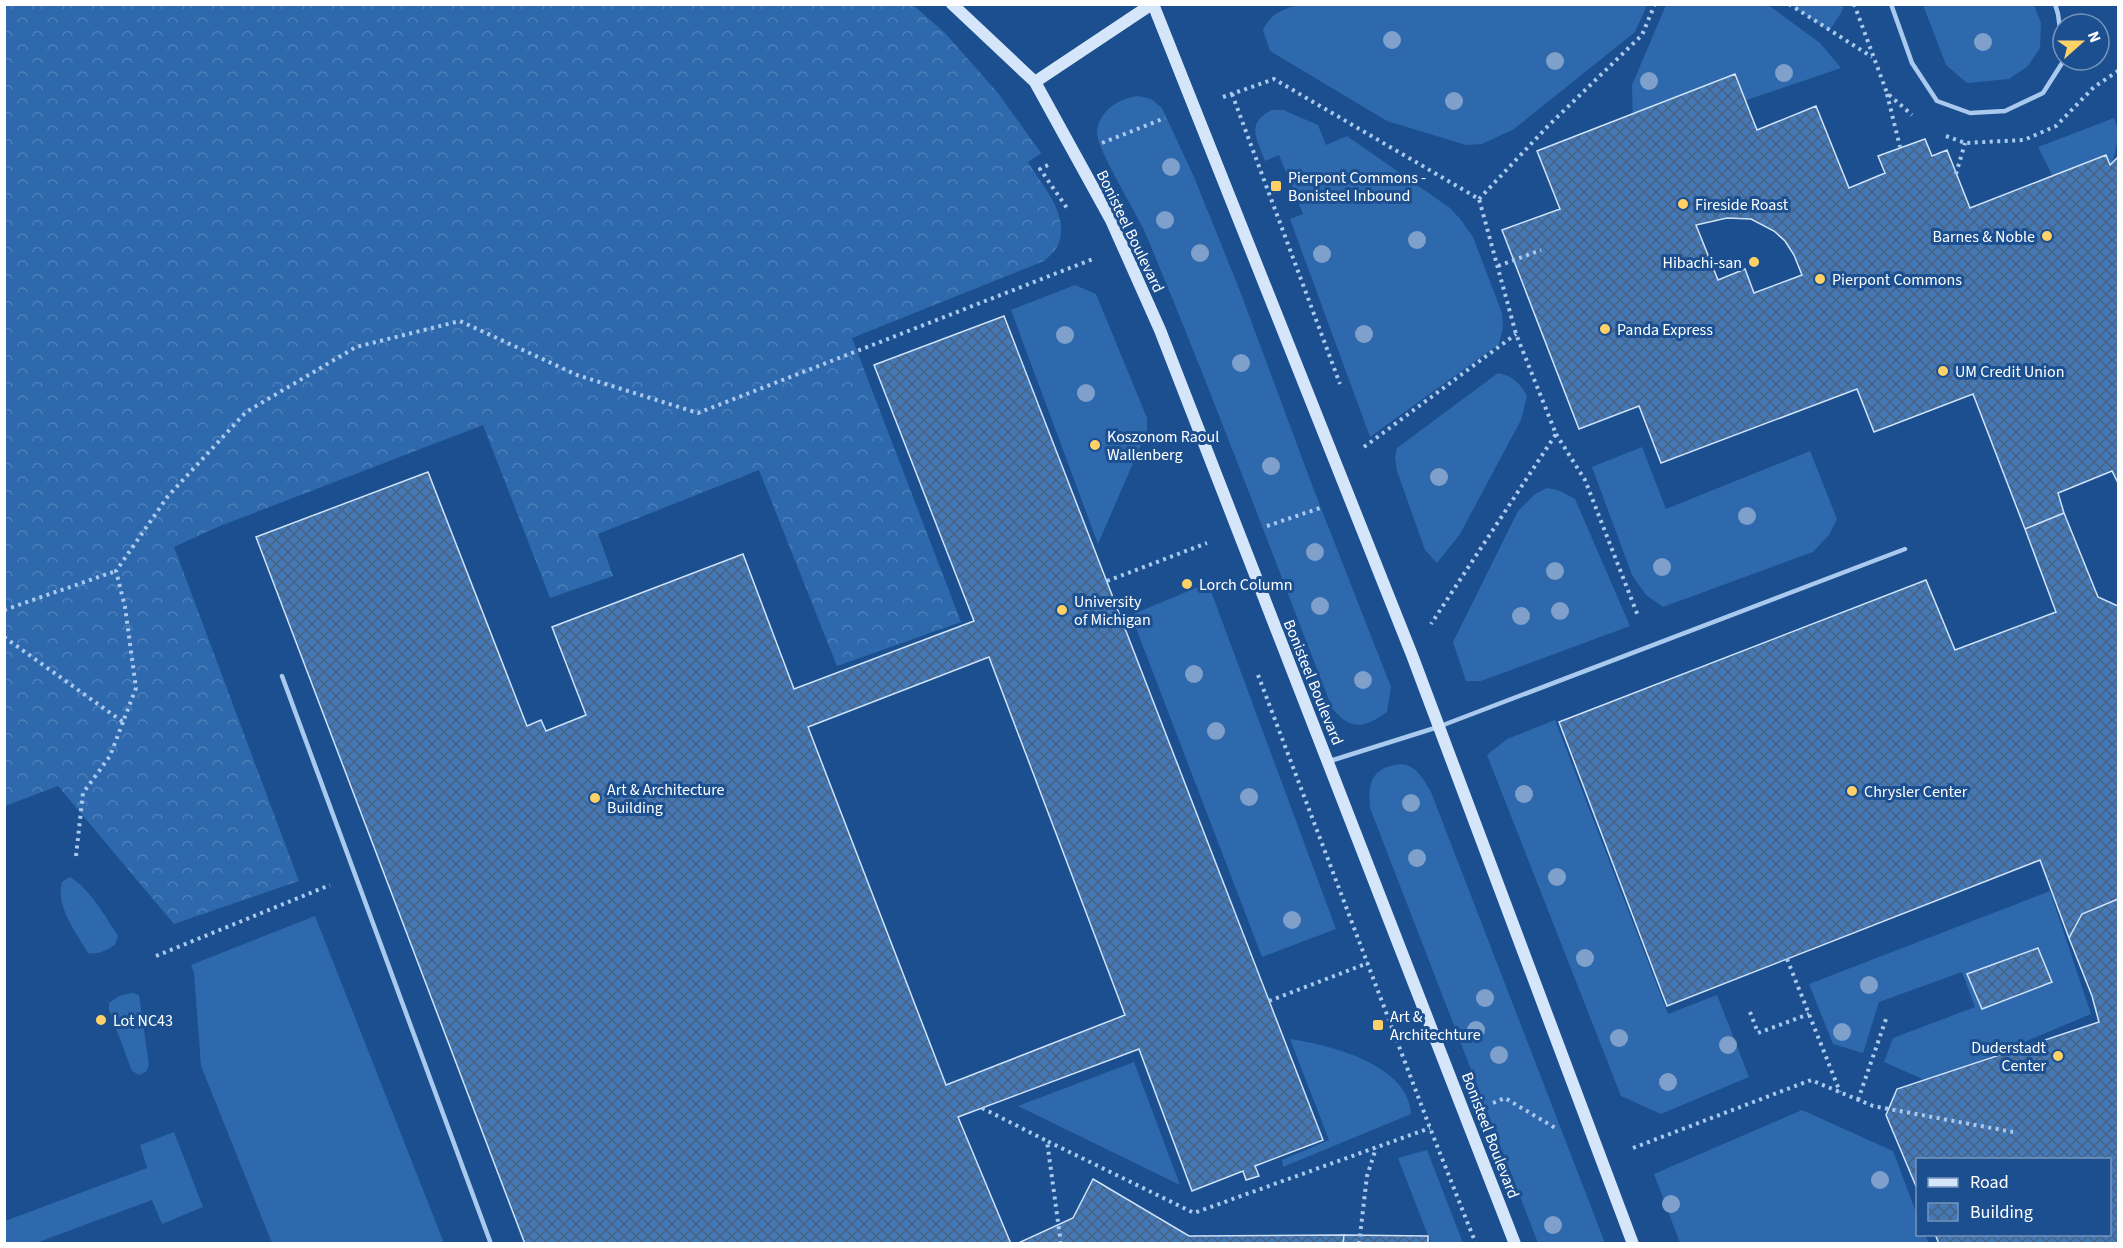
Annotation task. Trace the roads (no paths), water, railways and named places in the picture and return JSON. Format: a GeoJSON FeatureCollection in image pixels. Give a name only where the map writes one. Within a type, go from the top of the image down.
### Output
{"type":"FeatureCollection","features":[{"type":"Feature","properties":{"kind":"street","name":"Bonisteel Boulevard"},"geometry":{"type":"LineString","coordinates":[[952,4],[1035,82],[1111,220],[1160,330],[1515,1244]]}},
{"type":"Feature","properties":{"kind":"street"},"geometry":{"type":"LineString","coordinates":[[1035,82],[1152,4],[1350,496],[1632,1244]]}},
{"type":"Feature","properties":{"kind":"lane"},"geometry":{"type":"LineString","coordinates":[[1891,4],[1912,63],[1937,101],[1970,113],[2005,111],[2043,93],[2056,72]]}},
{"type":"Feature","properties":{"kind":"lane"},"geometry":{"type":"LineString","coordinates":[[1328,762],[1438,727],[1905,549]]}},
{"type":"Feature","properties":{"kind":"lane"},"geometry":{"type":"LineString","coordinates":[[282,676],[491,1244]]}},
{"type":"Feature","properties":{"kind":"place","name":"Pierpont Commons - Bonisteel Inbound"},"geometry":{"type":"Point","coordinates":[1276,186]}},
{"type":"Feature","properties":{"kind":"place","name":"Fireside Roast"},"geometry":{"type":"Point","coordinates":[1683,204]}},
{"type":"Feature","properties":{"kind":"place","name":"Barnes & Noble"},"geometry":{"type":"Point","coordinates":[2047,236]}},
{"type":"Feature","properties":{"kind":"place","name":"Hibachi-san"},"geometry":{"type":"Point","coordinates":[1754,262]}},
{"type":"Feature","properties":{"kind":"place","name":"Pierpont Commons"},"geometry":{"type":"Point","coordinates":[1820,279]}},
{"type":"Feature","properties":{"kind":"place","name":"Panda Express"},"geometry":{"type":"Point","coordinates":[1605,329]}},
{"type":"Feature","properties":{"kind":"place","name":"UM Credit Union"},"geometry":{"type":"Point","coordinates":[1943,371]}},
{"type":"Feature","properties":{"kind":"place","name":"Koszonom Raoul Wallenberg"},"geometry":{"type":"Point","coordinates":[1095,445]}},
{"type":"Feature","properties":{"kind":"place","name":"Lorch Column"},"geometry":{"type":"Point","coordinates":[1187,584]}},
{"type":"Feature","properties":{"kind":"place","name":"University of Michigan"},"geometry":{"type":"Point","coordinates":[1062,610]}},
{"type":"Feature","properties":{"kind":"place","name":"Chrysler Center"},"geometry":{"type":"Point","coordinates":[1852,791]}},
{"type":"Feature","properties":{"kind":"place","name":"Art & Architecture Building"},"geometry":{"type":"Point","coordinates":[595,798]}},
{"type":"Feature","properties":{"kind":"place","name":"Lot NC43"},"geometry":{"type":"Point","coordinates":[101,1020]}},
{"type":"Feature","properties":{"kind":"place","name":"Art & Architechture"},"geometry":{"type":"Point","coordinates":[1378,1025]}},
{"type":"Feature","properties":{"kind":"place","name":"Duderstadt Center"},"geometry":{"type":"Point","coordinates":[2058,1056]}}]}
